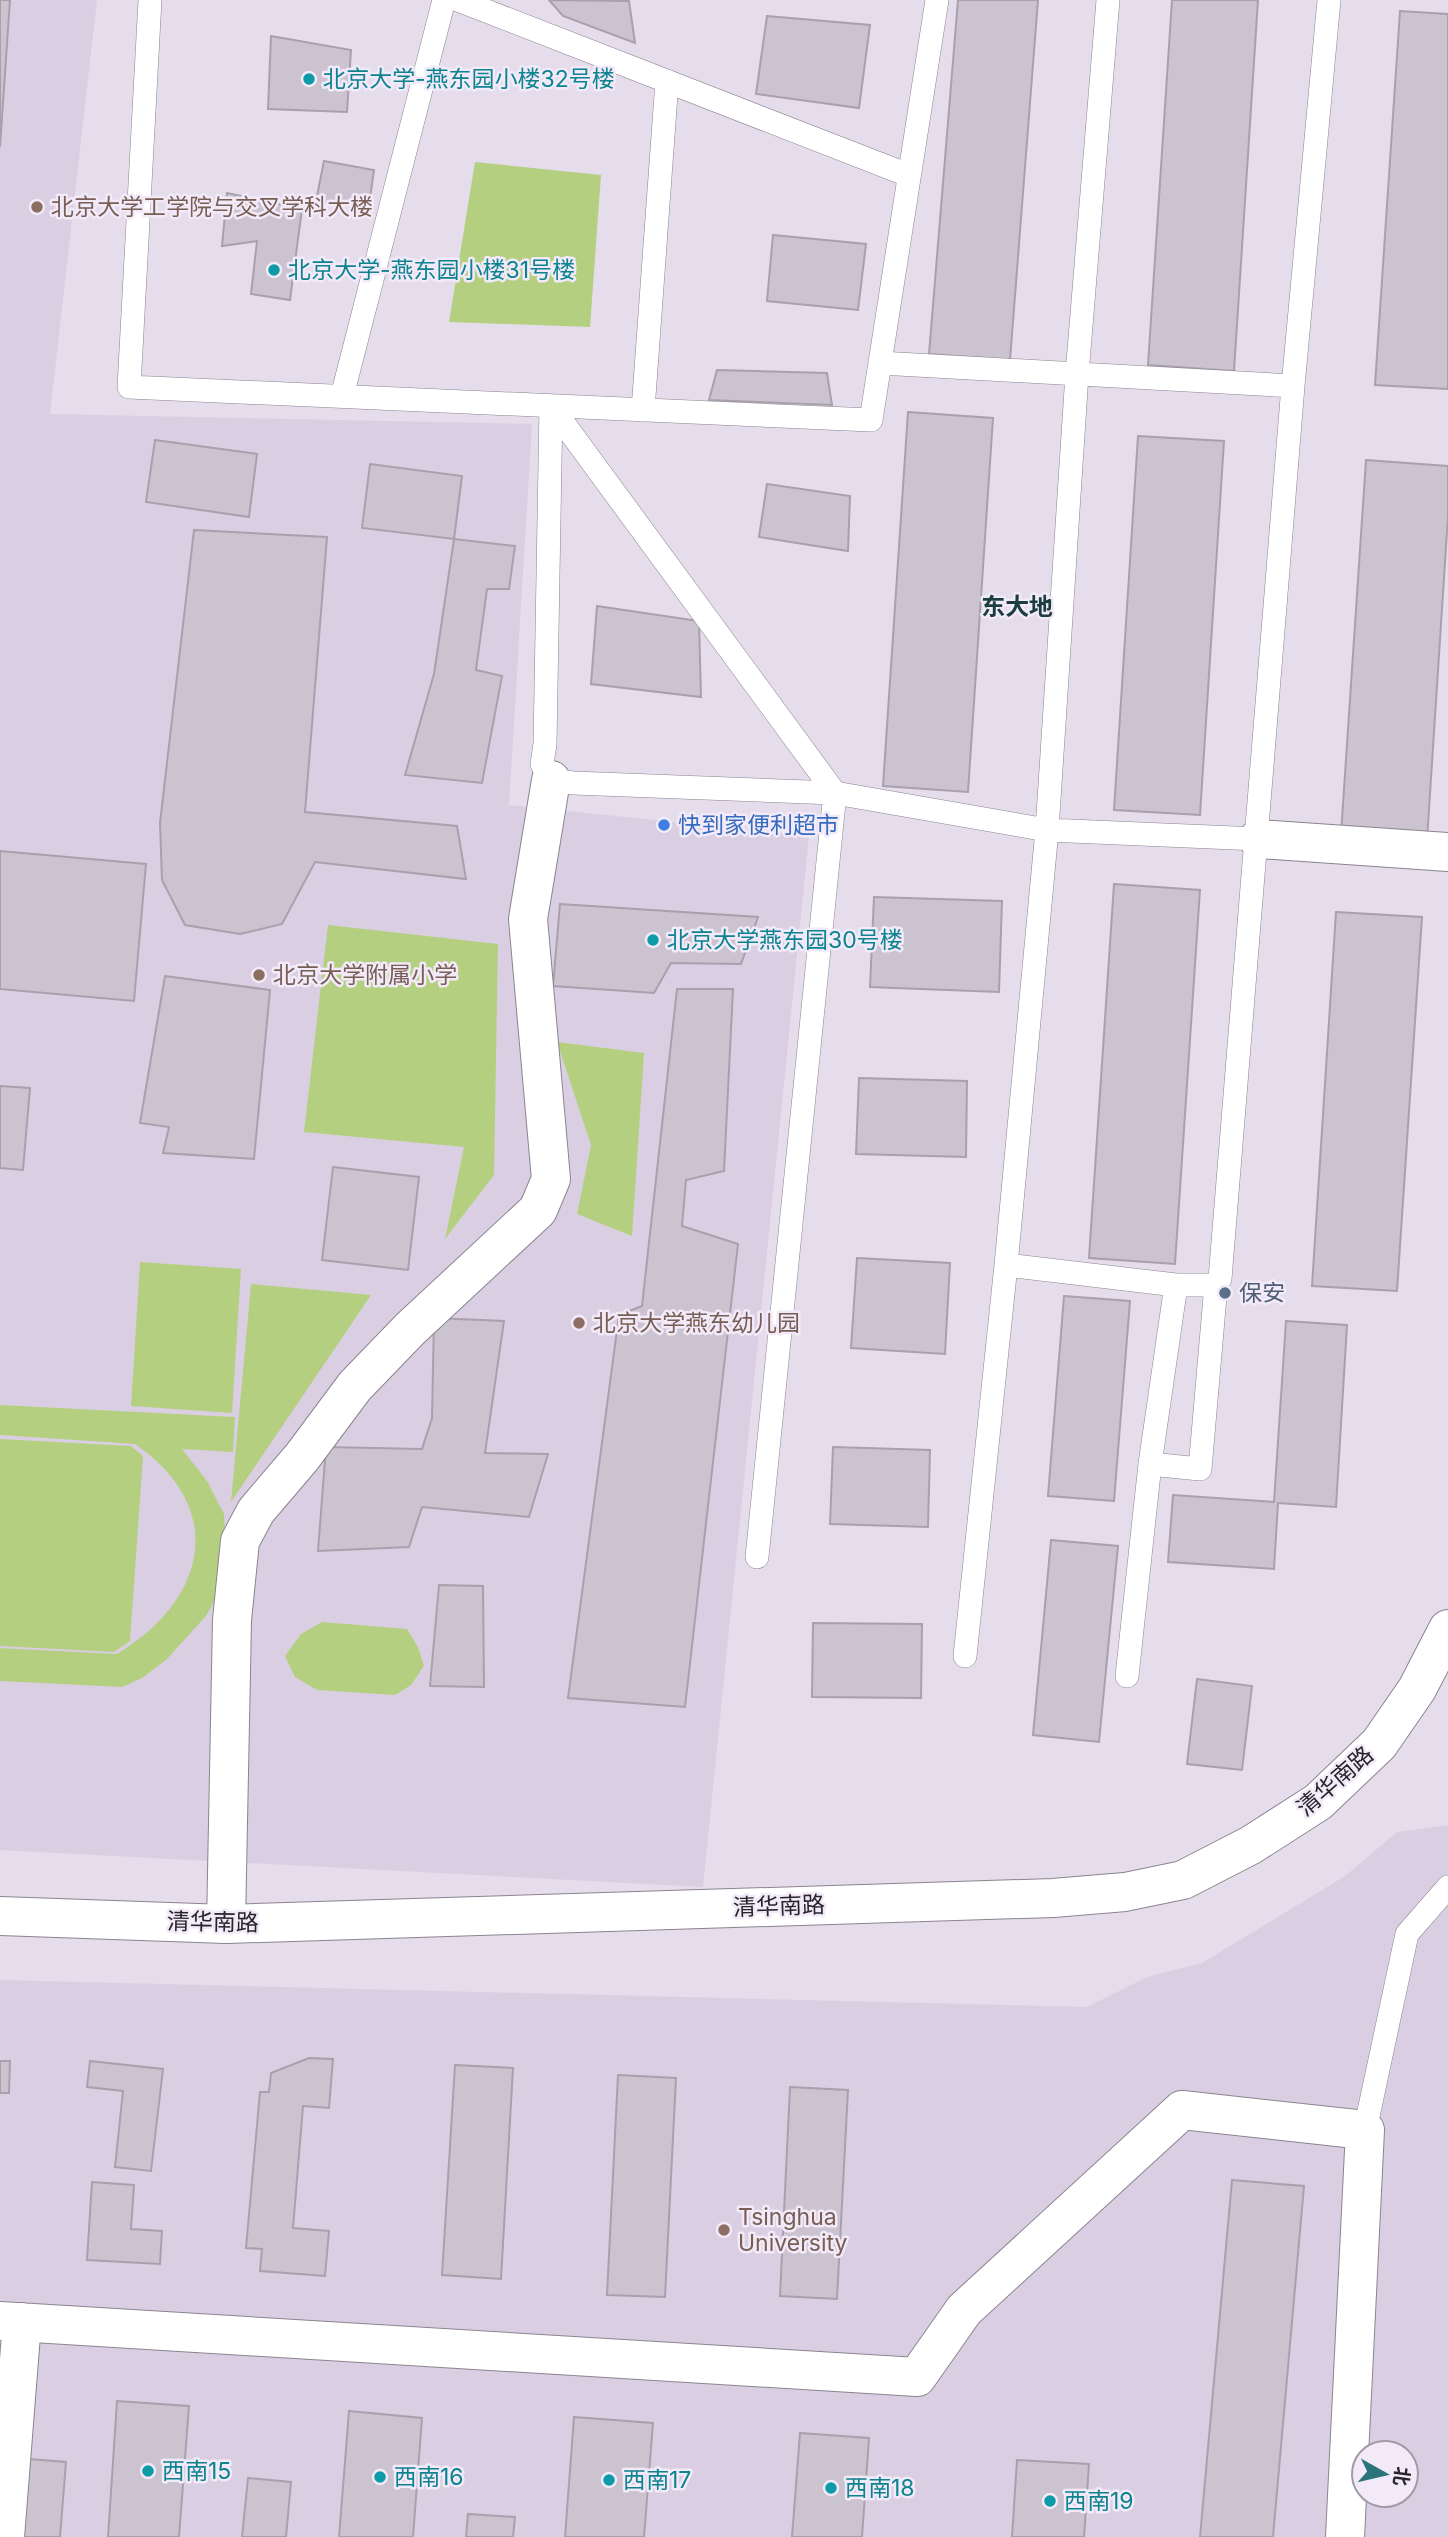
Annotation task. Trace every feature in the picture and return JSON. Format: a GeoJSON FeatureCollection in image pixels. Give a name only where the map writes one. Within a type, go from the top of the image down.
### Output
{"type":"FeatureCollection","features":[{"type":"Feature","properties":{"kind":"street"},"geometry":{"type":"LineString","coordinates":[[226,1924],[232,1620],[240,1541],[256,1511],[302,1457],[355,1387],[410,1329],[538,1210],[551,1179],[528,919],[551,780]]}},
{"type":"Feature","properties":{"kind":"street"},"geometry":{"type":"LineString","coordinates":[[1258,839],[1448,852]]}},
{"type":"Feature","properties":{"kind":"street","name":"清华南路"},"geometry":{"type":"LineString","coordinates":[[0,1916],[226,1924],[1053,1898],[1125,1892],[1183,1880],[1251,1844],[1318,1802],[1378,1744],[1417,1689],[1448,1629]]}},
{"type":"Feature","properties":{"kind":"street"},"geometry":{"type":"LineString","coordinates":[[5,2537],[11,2321],[917,2377],[964,2310],[1182,2110],[1366,2130],[1345,2537]]}},
{"type":"Feature","properties":{"kind":"lane"},"geometry":{"type":"LineString","coordinates":[[150,0],[129,387],[871,420],[937,0]]}},
{"type":"Feature","properties":{"kind":"lane"},"geometry":{"type":"LineString","coordinates":[[342,396],[444,0]]}},
{"type":"Feature","properties":{"kind":"lane"},"geometry":{"type":"LineString","coordinates":[[458,0],[908,174]]}},
{"type":"Feature","properties":{"kind":"lane"},"geometry":{"type":"LineString","coordinates":[[965,1657],[1006,1265],[1047,830],[1077,374],[1108,0]]}},
{"type":"Feature","properties":{"kind":"lane"},"geometry":{"type":"LineString","coordinates":[[1150,1464],[1200,1469],[1216,1285],[1220,1279],[1293,386],[1329,0]]}},
{"type":"Feature","properties":{"kind":"lane"},"geometry":{"type":"LineString","coordinates":[[643,410],[667,81]]}},
{"type":"Feature","properties":{"kind":"lane"},"geometry":{"type":"LineString","coordinates":[[880,363],[1293,386]]}},
{"type":"Feature","properties":{"kind":"lane"},"geometry":{"type":"LineString","coordinates":[[551,406],[545,744],[542,764],[551,780],[835,793],[1047,830],[1258,839]]}},
{"type":"Feature","properties":{"kind":"lane"},"geometry":{"type":"LineString","coordinates":[[551,406],[835,793],[757,1557]]}},
{"type":"Feature","properties":{"kind":"lane"},"geometry":{"type":"LineString","coordinates":[[1006,1265],[1175,1285],[1216,1285]]}},
{"type":"Feature","properties":{"kind":"lane"},"geometry":{"type":"LineString","coordinates":[[1128,1676],[1150,1464],[1175,1285]]}},
{"type":"Feature","properties":{"kind":"lane"},"geometry":{"type":"LineString","coordinates":[[1366,2130],[1407,1934],[1448,1887]]}},
{"type":"Feature","properties":{"kind":"shaded area"},"geometry":{"type":"Polygon","coordinates":[[[0,0],[97,0],[50,414],[532,424],[509,805],[809,836],[703,1887],[0,1850],[0,0]]]}},
{"type":"Feature","properties":{"kind":"shaded area","name":"Tsinghua University"},"geometry":{"type":"Polygon","coordinates":[[[1448,1825],[1448,2537],[0,2537],[0,1980],[1087,2007],[1147,1977],[1202,1963],[1345,1876],[1397,1832],[1448,1825]]]}},
{"type":"Feature","properties":{"kind":"green space"},"geometry":{"type":"Polygon","coordinates":[[[475,162],[601,175],[590,327],[449,322],[475,162]]]}},
{"type":"Feature","properties":{"kind":"green space"},"geometry":{"type":"Polygon","coordinates":[[[328,925],[498,944],[494,1175],[445,1239],[464,1147],[304,1132],[328,925]]]}},
{"type":"Feature","properties":{"kind":"green space"},"geometry":{"type":"Polygon","coordinates":[[[557,1042],[644,1053],[632,1236],[577,1214],[591,1145],[557,1042]]]}},
{"type":"Feature","properties":{"kind":"green space"},"geometry":{"type":"Polygon","coordinates":[[[140,1262],[241,1269],[232,1413],[131,1406],[140,1262]]]}},
{"type":"Feature","properties":{"kind":"green space"},"geometry":{"type":"Polygon","coordinates":[[[251,1284],[371,1295],[231,1502],[251,1284]]]}},
{"type":"Feature","properties":{"kind":"green space"},"geometry":{"type":"Polygon","coordinates":[[[0,1405],[235,1417],[233,1452],[182,1449],[207,1481],[224,1514],[225,1537],[220,1582],[215,1600],[206,1616],[166,1660],[142,1678],[122,1687],[0,1681],[0,1648],[117,1654],[147,1632],[171,1608],[187,1581],[195,1553],[194,1525],[184,1497],[165,1469],[135,1444],[0,1435],[0,1405]]]}},
{"type":"Feature","properties":{"kind":"green space"},"geometry":{"type":"Polygon","coordinates":[[[0,1439],[131,1446],[143,1456],[130,1641],[114,1652],[0,1646],[0,1439]]]}},
{"type":"Feature","properties":{"kind":"green space"},"geometry":{"type":"Polygon","coordinates":[[[322,1622],[407,1629],[418,1647],[424,1666],[411,1685],[395,1695],[317,1690],[295,1677],[285,1656],[301,1634],[322,1622]]]}},
{"type":"Feature","properties":{"kind":"building"},"geometry":{"type":"Polygon","coordinates":[[[0,0],[10,0],[0,147],[0,0]]]}},
{"type":"Feature","properties":{"kind":"building"},"geometry":{"type":"Polygon","coordinates":[[[549,0],[629,1],[635,43],[563,16],[549,0]]]}},
{"type":"Feature","properties":{"kind":"building"},"geometry":{"type":"Polygon","coordinates":[[[958,0],[1038,0],[1010,360],[929,354],[958,0]]]}},
{"type":"Feature","properties":{"kind":"building"},"geometry":{"type":"Polygon","coordinates":[[[1172,0],[1258,0],[1234,371],[1148,365],[1172,0]]]}},
{"type":"Feature","properties":{"kind":"building"},"geometry":{"type":"Polygon","coordinates":[[[1400,11],[1448,14],[1448,389],[1375,385],[1400,11]]]}},
{"type":"Feature","properties":{"kind":"building"},"geometry":{"type":"Polygon","coordinates":[[[767,16],[870,25],[859,108],[756,94],[767,16]]]}},
{"type":"Feature","properties":{"kind":"building","name":"北京大学-燕东园小楼32号楼"},"geometry":{"type":"Polygon","coordinates":[[[271,36],[351,50],[347,112],[268,109],[271,36]]]}},
{"type":"Feature","properties":{"kind":"building"},"geometry":{"type":"Polygon","coordinates":[[[324,161],[374,170],[369,206],[316,201],[324,161]]]}},
{"type":"Feature","properties":{"kind":"building","name":"北京大学-燕东园小楼31号楼"},"geometry":{"type":"Polygon","coordinates":[[[227,193],[302,209],[290,300],[251,294],[257,241],[222,246],[227,193]]]}},
{"type":"Feature","properties":{"kind":"building"},"geometry":{"type":"Polygon","coordinates":[[[773,235],[866,244],[858,310],[767,301],[773,235]]]}},
{"type":"Feature","properties":{"kind":"building"},"geometry":{"type":"Polygon","coordinates":[[[717,370],[827,373],[832,405],[709,400],[717,370]]]}},
{"type":"Feature","properties":{"kind":"building"},"geometry":{"type":"Polygon","coordinates":[[[908,412],[993,418],[968,792],[883,786],[908,412]]]}},
{"type":"Feature","properties":{"kind":"building"},"geometry":{"type":"Polygon","coordinates":[[[1138,436],[1224,441],[1200,815],[1114,810],[1138,436]]]}},
{"type":"Feature","properties":{"kind":"building"},"geometry":{"type":"Polygon","coordinates":[[[155,440],[257,454],[249,517],[146,502],[155,440]]]}},
{"type":"Feature","properties":{"kind":"building"},"geometry":{"type":"Polygon","coordinates":[[[1366,460],[1448,466],[1448,516],[1427,840],[1341,834],[1366,460]]]}},
{"type":"Feature","properties":{"kind":"building"},"geometry":{"type":"Polygon","coordinates":[[[370,464],[462,476],[454,539],[362,528],[370,464]]]}},
{"type":"Feature","properties":{"kind":"building"},"geometry":{"type":"Polygon","coordinates":[[[767,484],[850,496],[848,551],[759,537],[767,484]]]}},
{"type":"Feature","properties":{"kind":"building"},"geometry":{"type":"Polygon","coordinates":[[[194,530],[327,537],[305,812],[457,826],[466,879],[315,862],[282,924],[240,934],[185,925],[162,880],[160,823],[194,530]]]}},
{"type":"Feature","properties":{"kind":"building"},"geometry":{"type":"Polygon","coordinates":[[[454,539],[515,546],[509,589],[487,589],[476,670],[502,676],[482,783],[405,775],[434,674],[454,539]]]}},
{"type":"Feature","properties":{"kind":"building"},"geometry":{"type":"Polygon","coordinates":[[[597,606],[699,621],[701,697],[591,684],[597,606]]]}},
{"type":"Feature","properties":{"kind":"building"},"geometry":{"type":"Polygon","coordinates":[[[0,851],[146,864],[134,1001],[0,989],[0,851]]]}},
{"type":"Feature","properties":{"kind":"building"},"geometry":{"type":"Polygon","coordinates":[[[1114,884],[1200,890],[1175,1264],[1089,1258],[1114,884]]]}},
{"type":"Feature","properties":{"kind":"building"},"geometry":{"type":"Polygon","coordinates":[[[874,897],[1002,901],[999,992],[870,987],[874,897]]]}},
{"type":"Feature","properties":{"kind":"building","name":"北京大学燕东园30号楼"},"geometry":{"type":"Polygon","coordinates":[[[560,904],[758,917],[741,964],[671,963],[654,993],[553,986],[560,904]]]}},
{"type":"Feature","properties":{"kind":"building"},"geometry":{"type":"Polygon","coordinates":[[[1336,912],[1422,917],[1397,1291],[1312,1286],[1336,912]]]}},
{"type":"Feature","properties":{"kind":"building"},"geometry":{"type":"Polygon","coordinates":[[[165,976],[270,990],[254,1159],[163,1153],[169,1127],[140,1123],[165,976]]]}},
{"type":"Feature","properties":{"kind":"building"},"geometry":{"type":"Polygon","coordinates":[[[677,989],[733,989],[724,1171],[686,1180],[682,1226],[738,1244],[685,1707],[568,1698],[619,1315],[642,1306],[677,989]]]}},
{"type":"Feature","properties":{"kind":"building"},"geometry":{"type":"Polygon","coordinates":[[[859,1078],[967,1081],[966,1157],[856,1154],[859,1078]]]}},
{"type":"Feature","properties":{"kind":"building"},"geometry":{"type":"Polygon","coordinates":[[[0,1086],[30,1088],[23,1170],[0,1168],[0,1086]]]}},
{"type":"Feature","properties":{"kind":"building"},"geometry":{"type":"Polygon","coordinates":[[[333,1167],[419,1177],[408,1270],[322,1260],[333,1167]]]}},
{"type":"Feature","properties":{"kind":"building"},"geometry":{"type":"Polygon","coordinates":[[[857,1258],[950,1263],[945,1354],[851,1348],[857,1258]]]}},
{"type":"Feature","properties":{"kind":"building"},"geometry":{"type":"Polygon","coordinates":[[[1064,1296],[1130,1301],[1114,1501],[1048,1496],[1064,1296]]]}},
{"type":"Feature","properties":{"kind":"building"},"geometry":{"type":"Polygon","coordinates":[[[434,1318],[504,1321],[485,1453],[548,1454],[529,1517],[422,1507],[409,1547],[318,1551],[326,1447],[422,1449],[432,1418],[434,1318]]]}},
{"type":"Feature","properties":{"kind":"building"},"geometry":{"type":"Polygon","coordinates":[[[1286,1321],[1347,1325],[1336,1507],[1278,1503],[1274,1569],[1168,1562],[1173,1495],[1274,1502],[1286,1321]]]}},
{"type":"Feature","properties":{"kind":"building"},"geometry":{"type":"Polygon","coordinates":[[[833,1447],[930,1450],[928,1527],[830,1524],[833,1447]]]}},
{"type":"Feature","properties":{"kind":"building"},"geometry":{"type":"Polygon","coordinates":[[[1051,1540],[1118,1546],[1099,1742],[1033,1735],[1051,1540]]]}},
{"type":"Feature","properties":{"kind":"building"},"geometry":{"type":"Polygon","coordinates":[[[439,1585],[483,1586],[484,1687],[430,1686],[439,1585]]]}},
{"type":"Feature","properties":{"kind":"building"},"geometry":{"type":"Polygon","coordinates":[[[813,1623],[922,1624],[921,1698],[812,1697],[813,1623]]]}},
{"type":"Feature","properties":{"kind":"building"},"geometry":{"type":"Polygon","coordinates":[[[1197,1679],[1252,1686],[1242,1770],[1187,1764],[1197,1679]]]}},
{"type":"Feature","properties":{"kind":"building"},"geometry":{"type":"Polygon","coordinates":[[[309,2058],[333,2059],[329,2108],[303,2106],[293,2228],[329,2231],[325,2276],[260,2271],[262,2249],[246,2248],[260,2092],[269,2092],[271,2073],[309,2058]]]}},
{"type":"Feature","properties":{"kind":"building"},"geometry":{"type":"Polygon","coordinates":[[[0,2061],[10,2061],[9,2093],[0,2093],[0,2061]]]}},
{"type":"Feature","properties":{"kind":"building"},"geometry":{"type":"Polygon","coordinates":[[[90,2061],[163,2069],[151,2171],[115,2167],[123,2091],[87,2087],[90,2061]]]}},
{"type":"Feature","properties":{"kind":"building"},"geometry":{"type":"Polygon","coordinates":[[[455,2065],[513,2068],[501,2279],[442,2275],[455,2065]]]}},
{"type":"Feature","properties":{"kind":"building"},"geometry":{"type":"Polygon","coordinates":[[[618,2075],[676,2078],[665,2297],[607,2295],[618,2075]]]}},
{"type":"Feature","properties":{"kind":"building"},"geometry":{"type":"Polygon","coordinates":[[[790,2087],[848,2090],[837,2299],[780,2296],[790,2087]]]}},
{"type":"Feature","properties":{"kind":"building"},"geometry":{"type":"Polygon","coordinates":[[[1232,2180],[1304,2186],[1273,2537],[1200,2537],[1232,2180]]]}},
{"type":"Feature","properties":{"kind":"building"},"geometry":{"type":"Polygon","coordinates":[[[92,2182],[134,2185],[131,2229],[162,2231],[160,2264],[87,2260],[92,2182]]]}},
{"type":"Feature","properties":{"kind":"building","name":"西南15"},"geometry":{"type":"Polygon","coordinates":[[[117,2401],[189,2406],[179,2537],[108,2537],[117,2401]]]}},
{"type":"Feature","properties":{"kind":"building","name":"西南16"},"geometry":{"type":"Polygon","coordinates":[[[349,2411],[422,2418],[413,2537],[339,2537],[349,2411]]]}},
{"type":"Feature","properties":{"kind":"building","name":"西南17"},"geometry":{"type":"Polygon","coordinates":[[[574,2417],[653,2423],[644,2537],[565,2537],[574,2417]]]}},
{"type":"Feature","properties":{"kind":"building","name":"西南18"},"geometry":{"type":"Polygon","coordinates":[[[800,2433],[869,2438],[862,2537],[792,2537],[800,2433]]]}},
{"type":"Feature","properties":{"kind":"building"},"geometry":{"type":"Polygon","coordinates":[[[29,2459],[66,2462],[60,2537],[23,2537],[29,2459]]]}},
{"type":"Feature","properties":{"kind":"building","name":"西南19"},"geometry":{"type":"Polygon","coordinates":[[[1017,2460],[1089,2464],[1084,2537],[1012,2537],[1017,2460]]]}},
{"type":"Feature","properties":{"kind":"building"},"geometry":{"type":"Polygon","coordinates":[[[248,2478],[291,2482],[286,2537],[242,2537],[248,2478]]]}},
{"type":"Feature","properties":{"kind":"building"},"geometry":{"type":"Polygon","coordinates":[[[468,2514],[515,2517],[513,2537],[466,2537],[468,2514]]]}},
{"type":"Feature","properties":{"kind":"place","name":"北京大学-燕东园小楼32号楼"},"geometry":{"type":"Point","coordinates":[309,79]}},
{"type":"Feature","properties":{"kind":"place","name":"北京大学工学院与交叉学科大楼"},"geometry":{"type":"Point","coordinates":[37,207]}},
{"type":"Feature","properties":{"kind":"place","name":"北京大学-燕东园小楼31号楼"},"geometry":{"type":"Point","coordinates":[274,270]}},
{"type":"Feature","properties":{"kind":"place","name":"快到家便利超市"},"geometry":{"type":"Point","coordinates":[664,825]}},
{"type":"Feature","properties":{"kind":"place","name":"北京大学燕东园30号楼"},"geometry":{"type":"Point","coordinates":[653,940]}},
{"type":"Feature","properties":{"kind":"place","name":"北京大学附属小学"},"geometry":{"type":"Point","coordinates":[259,975]}},
{"type":"Feature","properties":{"kind":"place","name":"保安"},"geometry":{"type":"Point","coordinates":[1225,1293]}},
{"type":"Feature","properties":{"kind":"place","name":"北京大学燕东幼儿园"},"geometry":{"type":"Point","coordinates":[579,1323]}},
{"type":"Feature","properties":{"kind":"place","name":"Tsinghua University"},"geometry":{"type":"Point","coordinates":[724,2230]}},
{"type":"Feature","properties":{"kind":"place","name":"西南15"},"geometry":{"type":"Point","coordinates":[148,2471]}},
{"type":"Feature","properties":{"kind":"place","name":"西南16"},"geometry":{"type":"Point","coordinates":[380,2477]}},
{"type":"Feature","properties":{"kind":"place","name":"西南17"},"geometry":{"type":"Point","coordinates":[609,2480]}},
{"type":"Feature","properties":{"kind":"place","name":"西南18"},"geometry":{"type":"Point","coordinates":[831,2488]}},
{"type":"Feature","properties":{"kind":"place","name":"西南19"},"geometry":{"type":"Point","coordinates":[1050,2501]}},
{"type":"Feature","properties":{"kind":"district","name":"东大地"},"geometry":{"type":"Point","coordinates":[1017,606]}}]}
